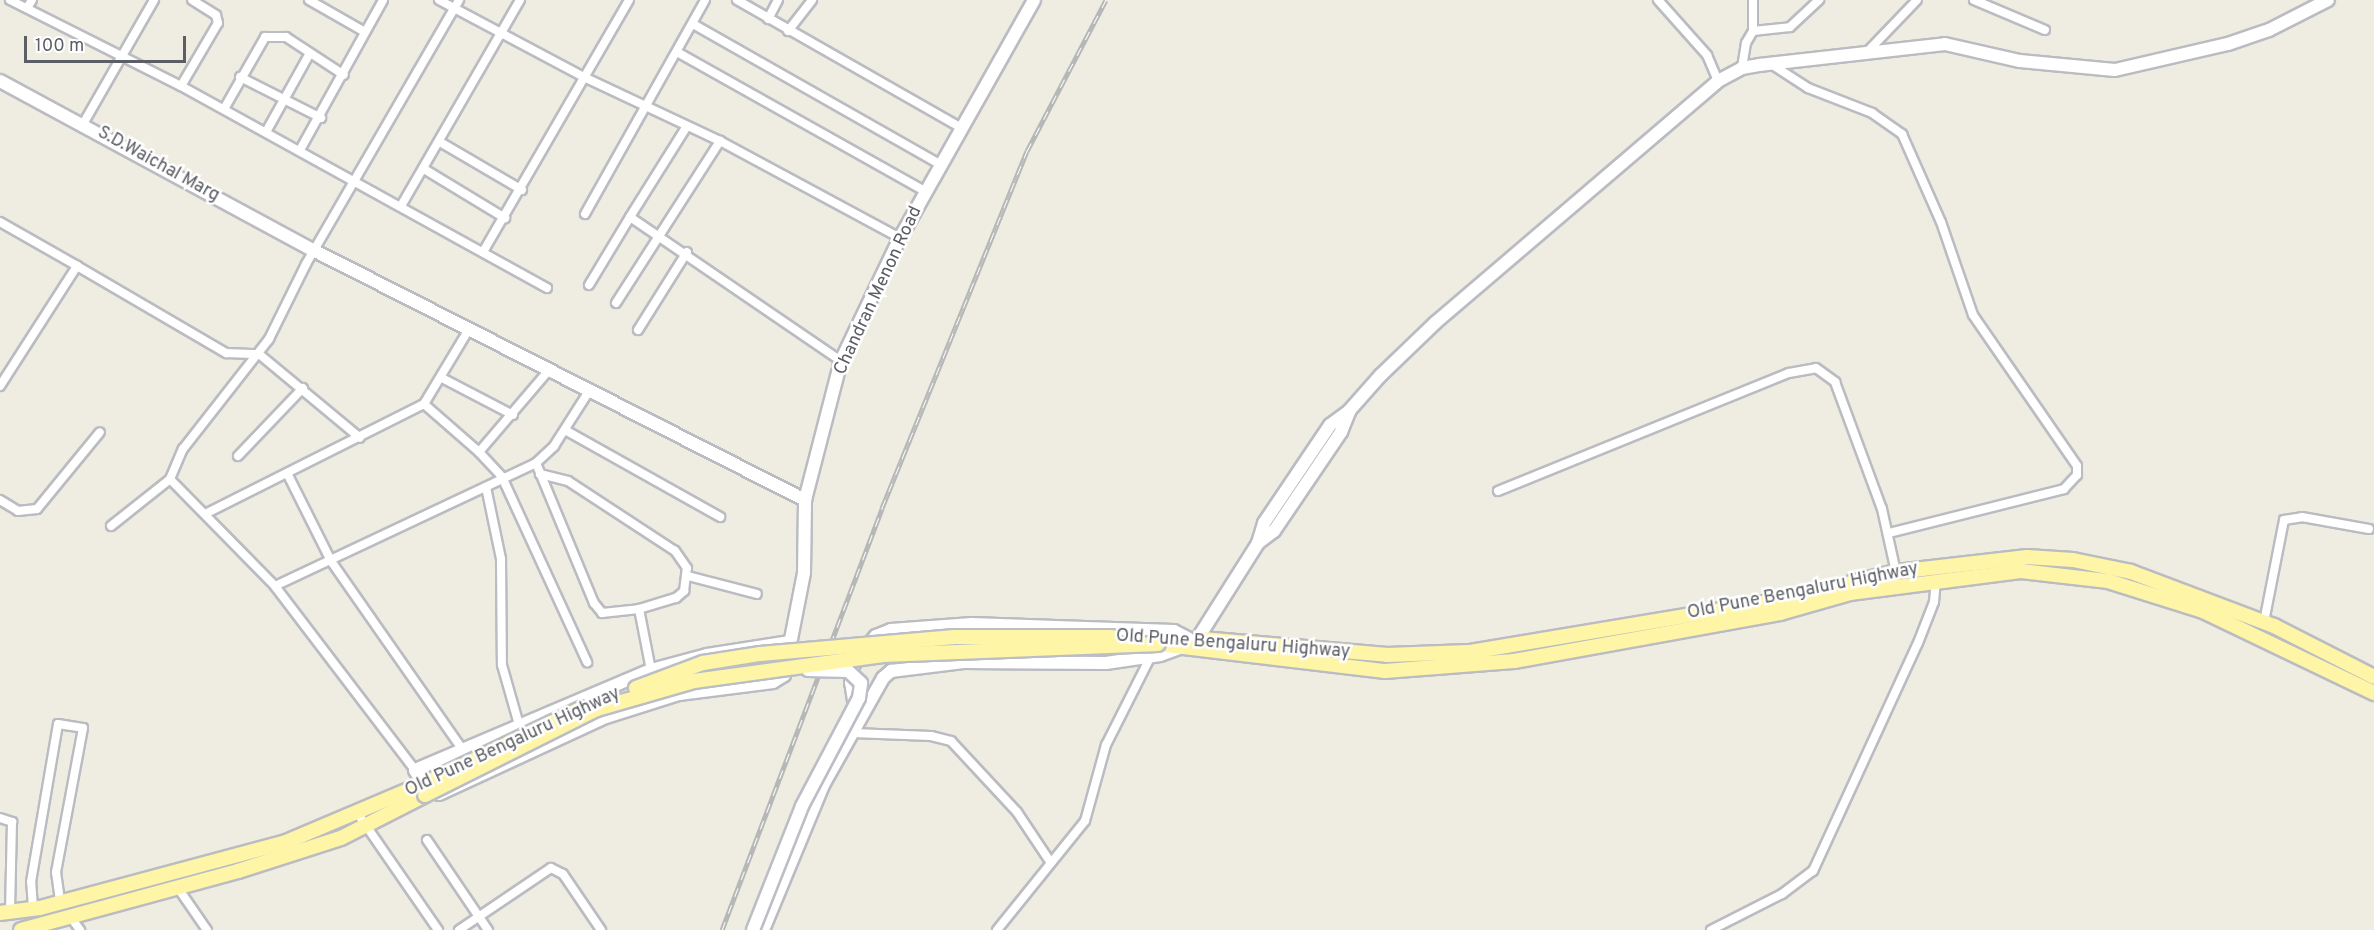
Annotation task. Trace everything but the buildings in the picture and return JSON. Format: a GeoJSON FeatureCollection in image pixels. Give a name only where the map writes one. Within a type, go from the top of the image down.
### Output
{"type":"FeatureCollection","features":[{"type":"Feature","properties":{"kind":"main road","name":"Chandran Menon Road"},"geometry":{"type":"LineString","coordinates":[[427,787],[465,784],[606,717],[679,694],[778,681],[784,675],[804,573],[805,500],[841,361],[900,238],[1034,0]]}},
{"type":"Feature","properties":{"kind":"main road"},"geometry":{"type":"LineString","coordinates":[[856,727],[853,703],[854,665],[876,636],[891,630],[972,624],[1174,631],[1190,642],[1258,543],[1274,531],[1341,432],[1349,411],[1381,375],[1435,323],[1718,81],[1742,68],[1869,50],[1945,44],[2020,61],[2115,70],[2228,44],[2269,30],[2328,0]]}},
{"type":"Feature","properties":{"kind":"main road","name":"S.D.Waichal Marg"},"geometry":{"type":"LineString","coordinates":[[0,81],[315,251],[805,500]]}},
{"type":"Feature","properties":{"kind":"main road","name":"Old Pune Bengaluru Highway"},"geometry":{"type":"LineString","coordinates":[[427,787],[597,709],[694,681],[792,666],[883,655],[1156,646],[1190,642],[1388,655],[1470,652],[1782,600],[1896,572],[1981,560],[2073,560],[2131,572],[2264,622],[2374,677]]}},
{"type":"Feature","properties":{"kind":"main road","name":"Old Pune Bengaluru Highway"},"geometry":{"type":"LineString","coordinates":[[1190,642],[1385,671],[1514,661],[1780,613],[1850,593],[2020,571],[2108,581],[2203,611],[2374,693]]}},
{"type":"Feature","properties":{"kind":"main road","name":"Old Pune Bengaluru Highway"},"geometry":{"type":"LineString","coordinates":[[5,912],[33,908],[234,857],[362,820],[597,700],[703,663],[925,638],[1156,646]]}},
{"type":"Feature","properties":{"kind":"main road"},"geometry":{"type":"LineString","coordinates":[[427,787],[415,770],[520,728],[651,670],[707,656],[790,642]]}},
{"type":"Feature","properties":{"kind":"main road"},"geometry":{"type":"LineString","coordinates":[[763,930],[823,786],[883,678],[903,667],[963,662],[1106,663],[1156,646]]}},
{"type":"Feature","properties":{"kind":"main road"},"geometry":{"type":"LineString","coordinates":[[753,930],[802,806],[860,691],[861,683],[848,670],[806,670],[792,666]]}},
{"type":"Feature","properties":{"kind":"main road","name":"Old Pune Bengaluru Highway"},"geometry":{"type":"LineString","coordinates":[[21,930],[76,924],[178,888],[341,838],[362,820]]}},
{"type":"Feature","properties":{"kind":"street"},"geometry":{"type":"LineString","coordinates":[[10,0],[29,4],[300,150],[547,288]]}},
{"type":"Feature","properties":{"kind":"street"},"geometry":{"type":"LineString","coordinates":[[83,124],[154,0]]}},
{"type":"Feature","properties":{"kind":"street"},"geometry":{"type":"LineString","coordinates":[[181,86],[218,23],[216,15],[192,0]]}},
{"type":"Feature","properties":{"kind":"street"},"geometry":{"type":"LineString","coordinates":[[309,0],[365,32]]}},
{"type":"Feature","properties":{"kind":"street"},"geometry":{"type":"LineString","coordinates":[[300,150],[321,118],[382,0]]}},
{"type":"Feature","properties":{"kind":"street"},"geometry":{"type":"LineString","coordinates":[[439,0],[457,4],[503,34],[584,77],[720,141],[900,238]]}},
{"type":"Feature","properties":{"kind":"street"},"geometry":{"type":"LineString","coordinates":[[401,206],[503,34],[520,0]]}},
{"type":"Feature","properties":{"kind":"street"},"geometry":{"type":"LineString","coordinates":[[483,252],[522,190],[629,0]]}},
{"type":"Feature","properties":{"kind":"street"},"geometry":{"type":"LineString","coordinates":[[585,214],[705,0]]}},
{"type":"Feature","properties":{"kind":"street"},"geometry":{"type":"LineString","coordinates":[[737,0],[963,129]]}},
{"type":"Feature","properties":{"kind":"street"},"geometry":{"type":"LineString","coordinates":[[768,19],[778,0]]}},
{"type":"Feature","properties":{"kind":"street"},"geometry":{"type":"LineString","coordinates":[[788,31],[812,0]]}},
{"type":"Feature","properties":{"kind":"street"},"geometry":{"type":"LineString","coordinates":[[1658,0],[1707,55],[1718,81]]}},
{"type":"Feature","properties":{"kind":"street"},"geometry":{"type":"LineString","coordinates":[[1742,68],[1746,43],[1753,31],[1753,0]]}},
{"type":"Feature","properties":{"kind":"street"},"geometry":{"type":"LineString","coordinates":[[1753,31],[1790,27],[1820,0]]}},
{"type":"Feature","properties":{"kind":"street"},"geometry":{"type":"LineString","coordinates":[[1869,50],[1917,0]]}},
{"type":"Feature","properties":{"kind":"street"},"geometry":{"type":"LineString","coordinates":[[1974,0],[2045,30]]}},
{"type":"Feature","properties":{"kind":"street"},"geometry":{"type":"LineString","coordinates":[[111,526],[170,478],[183,449],[259,354],[315,251],[457,4]]}},
{"type":"Feature","properties":{"kind":"street"},"geometry":{"type":"LineString","coordinates":[[693,24],[941,165]]}},
{"type":"Feature","properties":{"kind":"street"},"geometry":{"type":"LineString","coordinates":[[224,109],[240,77],[265,37],[286,37],[344,75]]}},
{"type":"Feature","properties":{"kind":"street"},"geometry":{"type":"LineString","coordinates":[[677,52],[926,192]]}},
{"type":"Feature","properties":{"kind":"street"},"geometry":{"type":"LineString","coordinates":[[266,132],[310,53]]}},
{"type":"Feature","properties":{"kind":"street"},"geometry":{"type":"LineString","coordinates":[[1765,64],[1808,88],[1872,113],[1902,134],[1941,222],[1973,315],[2077,466],[2077,475],[2064,489],[1889,533]]}},
{"type":"Feature","properties":{"kind":"street"},"geometry":{"type":"LineString","coordinates":[[240,77],[321,118]]}},
{"type":"Feature","properties":{"kind":"street"},"geometry":{"type":"LineString","coordinates":[[589,285],[687,126]]}},
{"type":"Feature","properties":{"kind":"street"},"geometry":{"type":"LineString","coordinates":[[616,303],[720,141]]}},
{"type":"Feature","properties":{"kind":"street"},"geometry":{"type":"LineString","coordinates":[[440,142],[522,190]]}},
{"type":"Feature","properties":{"kind":"street"},"geometry":{"type":"LineString","coordinates":[[424,169],[505,218]]}},
{"type":"Feature","properties":{"kind":"street"},"geometry":{"type":"LineString","coordinates":[[630,217],[687,252],[841,361]]}},
{"type":"Feature","properties":{"kind":"street"},"geometry":{"type":"LineString","coordinates":[[0,222],[226,353],[259,354],[303,388],[360,438]]}},
{"type":"Feature","properties":{"kind":"street"},"geometry":{"type":"LineString","coordinates":[[638,330],[687,252]]}},
{"type":"Feature","properties":{"kind":"street"},"geometry":{"type":"LineString","coordinates":[[0,386],[77,266]]}},
{"type":"Feature","properties":{"kind":"street"},"geometry":{"type":"LineString","coordinates":[[207,513],[424,404],[442,378],[469,329]]}},
{"type":"Feature","properties":{"kind":"street"},"geometry":{"type":"LineString","coordinates":[[1498,491],[1789,373],[1816,368],[1835,382],[1889,533],[1896,572]]}},
{"type":"Feature","properties":{"kind":"street"},"geometry":{"type":"LineString","coordinates":[[479,452],[513,415],[549,370]]}},
{"type":"Feature","properties":{"kind":"street"},"geometry":{"type":"LineString","coordinates":[[442,378],[513,415]]}},
{"type":"Feature","properties":{"kind":"street"},"geometry":{"type":"LineString","coordinates":[[238,456],[303,388]]}},
{"type":"Feature","properties":{"kind":"street"},"geometry":{"type":"LineString","coordinates":[[275,586],[486,487],[502,477],[536,463],[565,430],[589,390]]}},
{"type":"Feature","properties":{"kind":"street"},"geometry":{"type":"LineString","coordinates":[[424,404],[479,452],[502,477],[587,662]]}},
{"type":"Feature","properties":{"kind":"street"},"geometry":{"type":"LineString","coordinates":[[565,430],[720,517]]}},
{"type":"Feature","properties":{"kind":"street"},"geometry":{"type":"LineString","coordinates":[[0,500],[18,511],[37,509],[100,432]]}},
{"type":"Feature","properties":{"kind":"street"},"geometry":{"type":"LineString","coordinates":[[536,463],[540,474],[598,609],[609,614],[639,609],[676,598],[684,591],[688,576],[684,559],[675,551],[568,481],[540,474]]}},
{"type":"Feature","properties":{"kind":"street"},"geometry":{"type":"LineString","coordinates":[[287,473],[331,561],[463,750]]}},
{"type":"Feature","properties":{"kind":"street"},"geometry":{"type":"LineString","coordinates":[[170,478],[207,513],[275,586],[415,770]]}},
{"type":"Feature","properties":{"kind":"street"},"geometry":{"type":"LineString","coordinates":[[486,487],[501,559],[502,664],[520,728]]}},
{"type":"Feature","properties":{"kind":"street"},"geometry":{"type":"LineString","coordinates":[[2264,622],[2284,520],[2302,517],[2369,529]]}},
{"type":"Feature","properties":{"kind":"street"},"geometry":{"type":"LineString","coordinates":[[688,576],[757,594]]}},
{"type":"Feature","properties":{"kind":"street"},"geometry":{"type":"LineString","coordinates":[[1711,930],[1782,894],[1813,871],[1918,643],[1934,602],[1936,581]]}},
{"type":"Feature","properties":{"kind":"street"},"geometry":{"type":"LineString","coordinates":[[639,609],[651,670]]}},
{"type":"Feature","properties":{"kind":"street"},"geometry":{"type":"LineString","coordinates":[[997,930],[1085,821],[1106,745],[1156,646]]}},
{"type":"Feature","properties":{"kind":"street"},"geometry":{"type":"LineString","coordinates":[[33,908],[31,882],[58,724],[83,728],[56,872],[60,900]]}},
{"type":"Feature","properties":{"kind":"street"},"geometry":{"type":"LineString","coordinates":[[856,727],[951,741],[1017,812],[1051,862]]}},
{"type":"Feature","properties":{"kind":"street"},"geometry":{"type":"LineString","coordinates":[[0,818],[12,822],[5,912]]}},
{"type":"Feature","properties":{"kind":"street"},"geometry":{"type":"LineString","coordinates":[[362,820],[438,930]]}},
{"type":"Feature","properties":{"kind":"street"},"geometry":{"type":"LineString","coordinates":[[427,840],[488,930]]}},
{"type":"Feature","properties":{"kind":"street"},"geometry":{"type":"LineString","coordinates":[[459,930],[551,868],[563,874],[601,930]]}},
{"type":"Feature","properties":{"kind":"street"},"geometry":{"type":"LineString","coordinates":[[178,888],[207,930]]}},
{"type":"Feature","properties":{"kind":"railway"},"geometry":{"type":"LineString","coordinates":[[722,930],[882,508],[1027,151],[1106,0]]}}]}
